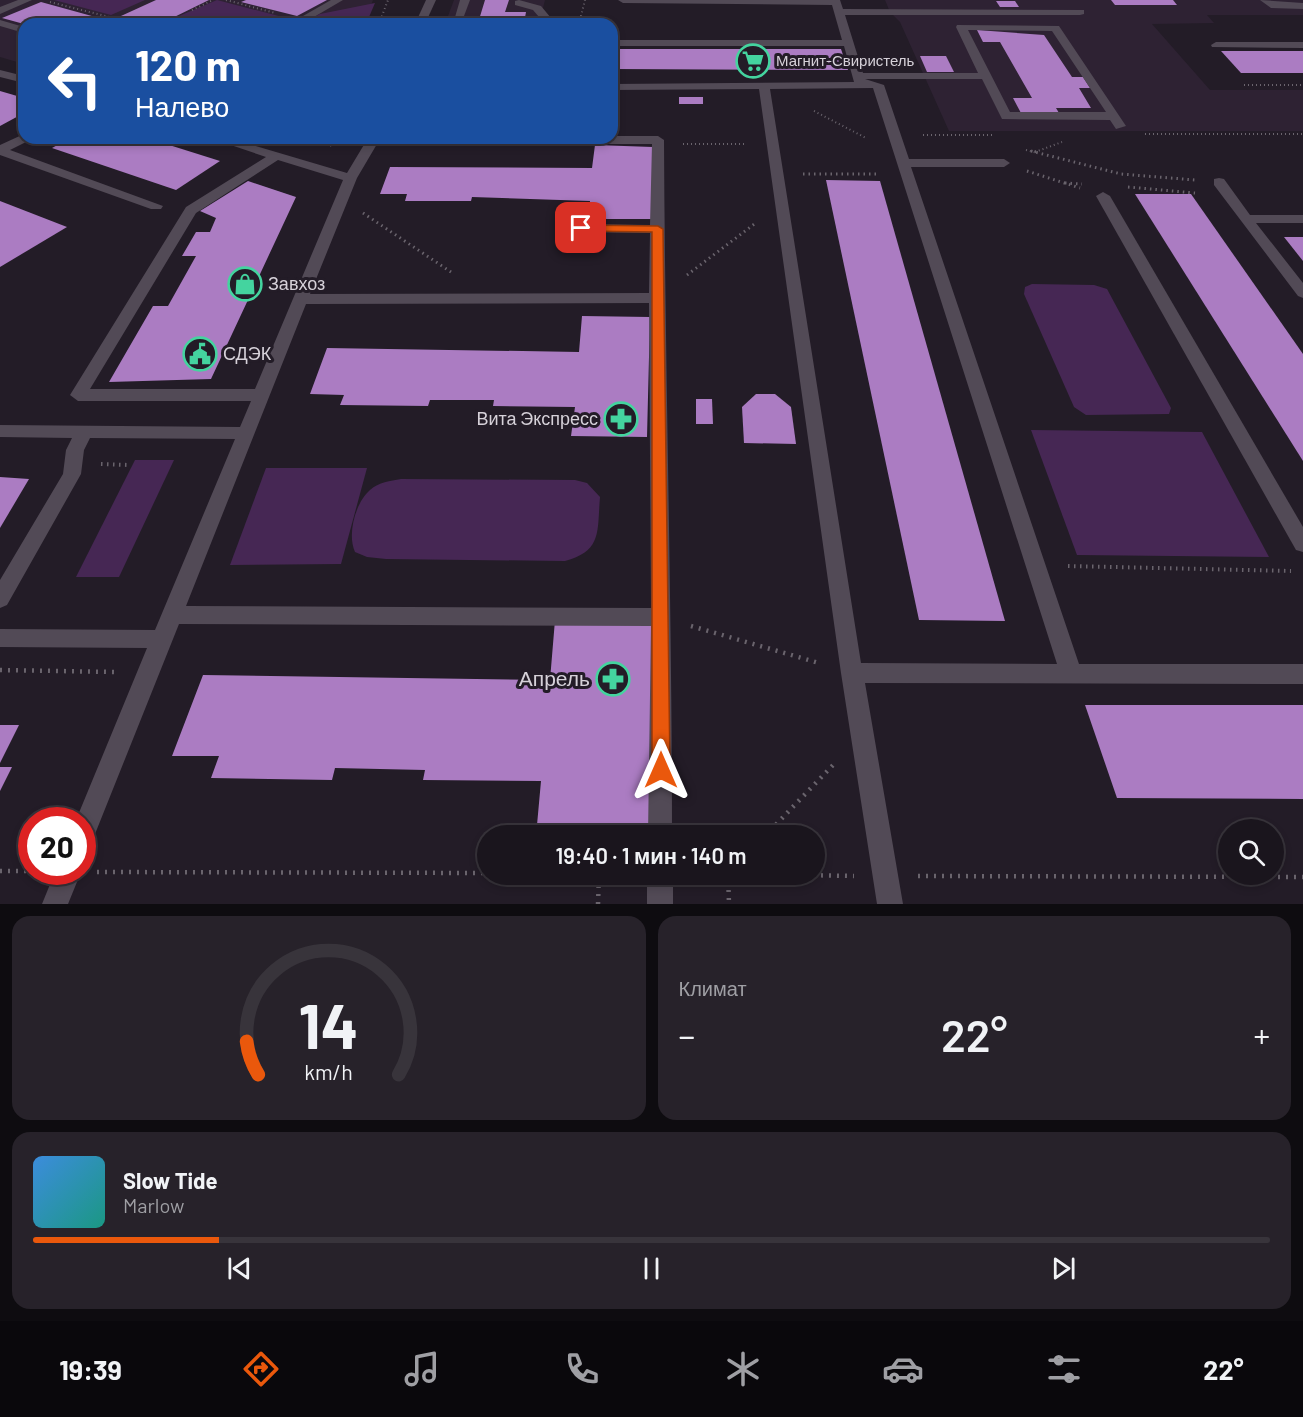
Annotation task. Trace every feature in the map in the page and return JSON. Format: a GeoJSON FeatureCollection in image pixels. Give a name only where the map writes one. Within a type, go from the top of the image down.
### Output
{"type":"FeatureCollection","features":[{"type":"Feature","properties":{"kind":"street"},"geometry":{"type":"LineString","coordinates":[[0,11],[27,0]]}},
{"type":"Feature","properties":{"kind":"street"},"geometry":{"type":"LineString","coordinates":[[305,18],[338,0]]}},
{"type":"Feature","properties":{"kind":"street"},"geometry":{"type":"LineString","coordinates":[[423,18],[431,0]]}},
{"type":"Feature","properties":{"kind":"street"},"geometry":{"type":"LineString","coordinates":[[459,18],[465,0]]}},
{"type":"Feature","properties":{"kind":"street"},"geometry":{"type":"LineString","coordinates":[[623,0],[1080,12]]}},
{"type":"Feature","properties":{"kind":"street"},"geometry":{"type":"LineString","coordinates":[[1265,0],[1271,5],[1303,6]]}},
{"type":"Feature","properties":{"kind":"street"},"geometry":{"type":"LineString","coordinates":[[519,3],[537,8],[546,18]]}},
{"type":"Feature","properties":{"kind":"street"},"geometry":{"type":"LineString","coordinates":[[837,5],[860,80]]}},
{"type":"Feature","properties":{"kind":"street"},"geometry":{"type":"LineString","coordinates":[[0,23],[18,28]]}},
{"type":"Feature","properties":{"kind":"street"},"geometry":{"type":"LineString","coordinates":[[1114,116],[1006,116],[961,27],[1055,28],[1114,116],[1120,126]]}},
{"type":"Feature","properties":{"kind":"street"},"geometry":{"type":"LineString","coordinates":[[618,43],[848,44]]}},
{"type":"Feature","properties":{"kind":"street"},"geometry":{"type":"LineString","coordinates":[[1216,45],[1303,45]]}},
{"type":"Feature","properties":{"kind":"street"},"geometry":{"type":"LineString","coordinates":[[0,73],[18,78]]}},
{"type":"Feature","properties":{"kind":"street"},"geometry":{"type":"LineString","coordinates":[[618,87],[764,85],[986,76]]}},
{"type":"Feature","properties":{"kind":"street"},"geometry":{"type":"LineString","coordinates":[[860,80],[878,85],[1071,674]]}},
{"type":"Feature","properties":{"kind":"street"},"geometry":{"type":"LineString","coordinates":[[764,85],[852,673],[890,904]]}},
{"type":"Feature","properties":{"kind":"street"},"geometry":{"type":"LineString","coordinates":[[618,140],[658,140],[657,298],[662,617],[660,825]]}},
{"type":"Feature","properties":{"kind":"street"},"geometry":{"type":"LineString","coordinates":[[0,151],[18,141]]}},
{"type":"Feature","properties":{"kind":"street"},"geometry":{"type":"LineString","coordinates":[[236,144],[350,178]]}},
{"type":"Feature","properties":{"kind":"street"},"geometry":{"type":"LineString","coordinates":[[93,807],[350,178],[371,144]]}},
{"type":"Feature","properties":{"kind":"street"},"geometry":{"type":"LineString","coordinates":[[0,151],[156,206]]}},
{"type":"Feature","properties":{"kind":"street"},"geometry":{"type":"LineString","coordinates":[[262,395],[78,395],[191,210],[276,156]]}},
{"type":"Feature","properties":{"kind":"street"},"geometry":{"type":"LineString","coordinates":[[904,164],[1004,164]]}},
{"type":"Feature","properties":{"kind":"street"},"geometry":{"type":"LineString","coordinates":[[1219,182],[1303,293]]}},
{"type":"Feature","properties":{"kind":"street"},"geometry":{"type":"LineString","coordinates":[[1103,196],[1303,543]]}},
{"type":"Feature","properties":{"kind":"street"},"geometry":{"type":"LineString","coordinates":[[1246,219],[1303,219]]}},
{"type":"Feature","properties":{"kind":"street"},"geometry":{"type":"LineString","coordinates":[[581,228],[658,229]]}},
{"type":"Feature","properties":{"kind":"street"},"geometry":{"type":"LineString","coordinates":[[302,299],[657,298]]}},
{"type":"Feature","properties":{"kind":"street"},"geometry":{"type":"LineString","coordinates":[[0,431],[246,433]]}},
{"type":"Feature","properties":{"kind":"street"},"geometry":{"type":"LineString","coordinates":[[0,599],[72,474],[75,450],[84,432]]}},
{"type":"Feature","properties":{"kind":"street"},"geometry":{"type":"LineString","coordinates":[[172,615],[662,617]]}},
{"type":"Feature","properties":{"kind":"street"},"geometry":{"type":"LineString","coordinates":[[0,639],[162,639]]}},
{"type":"Feature","properties":{"kind":"street"},"geometry":{"type":"LineString","coordinates":[[852,673],[1303,674]]}},
{"type":"Feature","properties":{"kind":"street"},"geometry":{"type":"LineString","coordinates":[[55,904],[63,885]]}},
{"type":"Feature","properties":{"kind":"street"},"geometry":{"type":"LineString","coordinates":[[660,885],[660,904]]}},
{"type":"Feature","properties":{"kind":"path"},"geometry":{"type":"LineString","coordinates":[[43,0],[109,17]]}},
{"type":"Feature","properties":{"kind":"path"},"geometry":{"type":"LineString","coordinates":[[192,10],[213,0]]}},
{"type":"Feature","properties":{"kind":"path"},"geometry":{"type":"LineString","coordinates":[[226,0],[285,18]]}},
{"type":"Feature","properties":{"kind":"path"},"geometry":{"type":"LineString","coordinates":[[381,18],[388,0]]}},
{"type":"Feature","properties":{"kind":"path"},"geometry":{"type":"LineString","coordinates":[[580,18],[585,0]]}},
{"type":"Feature","properties":{"kind":"path"},"geometry":{"type":"LineString","coordinates":[[764,85],[904,164]]}},
{"type":"Feature","properties":{"kind":"path"},"geometry":{"type":"LineString","coordinates":[[1244,85],[1303,85]]}},
{"type":"Feature","properties":{"kind":"path"},"geometry":{"type":"LineString","coordinates":[[967,135],[989,140]]}},
{"type":"Feature","properties":{"kind":"path"},"geometry":{"type":"LineString","coordinates":[[1004,164],[1064,141]]}},
{"type":"Feature","properties":{"kind":"path"},"geometry":{"type":"LineString","coordinates":[[658,144],[773,144]]}},
{"type":"Feature","properties":{"kind":"path"},"geometry":{"type":"LineString","coordinates":[[1023,149],[1121,174],[1219,182]]}},
{"type":"Feature","properties":{"kind":"path"},"geometry":{"type":"LineString","coordinates":[[777,174],[904,164]]}},
{"type":"Feature","properties":{"kind":"path"},"geometry":{"type":"LineString","coordinates":[[1004,164],[1103,196]]}},
{"type":"Feature","properties":{"kind":"path"},"geometry":{"type":"LineString","coordinates":[[350,178],[352,206],[489,298]]}},
{"type":"Feature","properties":{"kind":"path"},"geometry":{"type":"LineString","coordinates":[[1065,183],[1088,185]]}},
{"type":"Feature","properties":{"kind":"path"},"geometry":{"type":"LineString","coordinates":[[1124,187],[1184,190],[1234,202]]}},
{"type":"Feature","properties":{"kind":"path"},"geometry":{"type":"LineString","coordinates":[[657,298],[782,203]]}},
{"type":"Feature","properties":{"kind":"path"},"geometry":{"type":"LineString","coordinates":[[1034,566],[1303,571]]}},
{"type":"Feature","properties":{"kind":"path"},"geometry":{"type":"LineString","coordinates":[[662,617],[852,673]]}},
{"type":"Feature","properties":{"kind":"path"},"geometry":{"type":"LineString","coordinates":[[0,670],[115,672]]}},
{"type":"Feature","properties":{"kind":"path"},"geometry":{"type":"LineString","coordinates":[[776,825],[862,736]]}},
{"type":"Feature","properties":{"kind":"path"},"geometry":{"type":"LineString","coordinates":[[0,871],[18,871]]}},
{"type":"Feature","properties":{"kind":"path"},"geometry":{"type":"LineString","coordinates":[[96,872],[477,873]]}},
{"type":"Feature","properties":{"kind":"path"},"geometry":{"type":"LineString","coordinates":[[825,875],[1303,877]]}},
{"type":"Feature","properties":{"kind":"path"},"geometry":{"type":"LineString","coordinates":[[598,904],[599,885]]}},
{"type":"Feature","properties":{"kind":"path"},"geometry":{"type":"LineString","coordinates":[[728,885],[729,904]]}},
{"type":"Feature","properties":{"kind":"shaded area"},"geometry":{"type":"Polygon","coordinates":[[[0,0],[373,0],[366,18],[18,18],[18,62],[0,57],[0,0]]]}},
{"type":"Feature","properties":{"kind":"shaded area"},"geometry":{"type":"Polygon","coordinates":[[[54,0],[145,0],[111,15],[54,0]]]}},
{"type":"Feature","properties":{"kind":"shaded area"},"geometry":{"type":"Polygon","coordinates":[[[217,0],[286,18],[174,18],[217,0]]]}},
{"type":"Feature","properties":{"kind":"shaded area"},"geometry":{"type":"Polygon","coordinates":[[[454,0],[545,0],[540,18],[447,18],[454,0]]]}},
{"type":"Feature","properties":{"kind":"shaded area"},"geometry":{"type":"Polygon","coordinates":[[[885,0],[1303,0],[1303,15],[1207,15],[1214,23],[1152,24],[1210,90],[1303,90],[1303,131],[949,131],[900,22],[890,12],[885,0]]]}},
{"type":"Feature","properties":{"kind":"shaded area"},"geometry":{"type":"Polygon","coordinates":[[[375,3],[369,18],[312,18],[320,14],[375,3]]]}},
{"type":"Feature","properties":{"kind":"shaded area"},"geometry":{"type":"Polygon","coordinates":[[[1032,284],[1094,285],[1107,289],[1171,408],[1169,414],[1086,415],[1074,407],[1024,294],[1025,287],[1032,284]]]}},
{"type":"Feature","properties":{"kind":"shaded area"},"geometry":{"type":"Polygon","coordinates":[[[1031,430],[1202,432],[1269,557],[1077,555],[1031,430]]]}},
{"type":"Feature","properties":{"kind":"shaded area"},"geometry":{"type":"Polygon","coordinates":[[[135,460],[174,460],[119,577],[76,577],[135,460]]]}},
{"type":"Feature","properties":{"kind":"shaded area"},"geometry":{"type":"Polygon","coordinates":[[[266,468],[367,468],[341,564],[230,565],[266,468]]]}},
{"type":"Feature","properties":{"kind":"shaded area"},"geometry":{"type":"Polygon","coordinates":[[[401,479],[575,480],[587,483],[600,497],[596,538],[586,551],[565,561],[386,559],[367,557],[355,552],[352,528],[360,503],[377,485],[401,479]]]}},
{"type":"Feature","properties":{"kind":"building"},"geometry":{"type":"Polygon","coordinates":[[[156,0],[209,0],[172,18],[117,18],[156,0]]]}},
{"type":"Feature","properties":{"kind":"building"},"geometry":{"type":"Polygon","coordinates":[[[246,0],[327,0],[297,16],[241,2],[246,0]]]}},
{"type":"Feature","properties":{"kind":"building"},"geometry":{"type":"Polygon","coordinates":[[[485,0],[509,0],[505,12],[526,12],[525,18],[480,18],[485,0]]]}},
{"type":"Feature","properties":{"kind":"building"},"geometry":{"type":"Polygon","coordinates":[[[1111,0],[1173,0],[1177,5],[1115,5],[1111,0]]]}},
{"type":"Feature","properties":{"kind":"building"},"geometry":{"type":"Polygon","coordinates":[[[996,1],[1015,1],[1019,7],[1000,7],[996,1]]]}},
{"type":"Feature","properties":{"kind":"building"},"geometry":{"type":"Polygon","coordinates":[[[41,2],[99,18],[18,18],[18,22],[2,18],[41,2]]]}},
{"type":"Feature","properties":{"kind":"building"},"geometry":{"type":"Polygon","coordinates":[[[977,30],[1044,35],[1072,77],[1083,77],[1090,88],[1079,88],[1091,108],[1056,108],[1059,113],[1021,113],[1013,98],[1032,98],[1000,42],[983,42],[977,30]]]}},
{"type":"Feature","properties":{"kind":"building"},"geometry":{"type":"Polygon","coordinates":[[[618,49],[841,49],[848,70],[618,69],[618,49]]]}},
{"type":"Feature","properties":{"kind":"building"},"geometry":{"type":"Polygon","coordinates":[[[1221,51],[1303,51],[1303,73],[1241,73],[1221,51]]]}},
{"type":"Feature","properties":{"kind":"building"},"geometry":{"type":"Polygon","coordinates":[[[920,56],[946,56],[954,72],[927,72],[920,56]]]}},
{"type":"Feature","properties":{"kind":"building"},"geometry":{"type":"Polygon","coordinates":[[[0,91],[18,96],[18,116],[0,126],[0,91]]]}},
{"type":"Feature","properties":{"kind":"building"},"geometry":{"type":"Polygon","coordinates":[[[679,97],[703,97],[703,104],[679,104],[679,97]]]}},
{"type":"Feature","properties":{"kind":"building"},"geometry":{"type":"Polygon","coordinates":[[[59,144],[166,144],[220,161],[176,190],[52,148],[59,144]]]}},
{"type":"Feature","properties":{"kind":"building"},"geometry":{"type":"Polygon","coordinates":[[[595,145],[653,147],[652,219],[588,219],[590,201],[472,197],[471,201],[405,201],[407,194],[380,194],[390,167],[592,168],[595,145]]]}},
{"type":"Feature","properties":{"kind":"building"},"geometry":{"type":"Polygon","coordinates":[[[826,180],[880,181],[1005,621],[919,620],[826,180]]]}},
{"type":"Feature","properties":{"kind":"building"},"geometry":{"type":"Polygon","coordinates":[[[248,181],[296,197],[211,379],[109,382],[153,306],[168,306],[196,256],[182,256],[196,232],[210,232],[216,218],[200,211],[248,181]]]}},
{"type":"Feature","properties":{"kind":"building"},"geometry":{"type":"Polygon","coordinates":[[[1135,194],[1191,194],[1303,354],[1303,461],[1135,194]]]}},
{"type":"Feature","properties":{"kind":"building"},"geometry":{"type":"Polygon","coordinates":[[[0,201],[67,227],[0,267],[0,201]]]}},
{"type":"Feature","properties":{"kind":"building"},"geometry":{"type":"Polygon","coordinates":[[[1284,237],[1303,237],[1303,261],[1284,237]]]}},
{"type":"Feature","properties":{"kind":"building"},"geometry":{"type":"Polygon","coordinates":[[[582,316],[650,317],[647,437],[571,436],[575,407],[493,406],[494,400],[430,400],[428,406],[340,405],[344,395],[310,394],[327,348],[579,352],[582,316]]]}},
{"type":"Feature","properties":{"kind":"building"},"geometry":{"type":"Polygon","coordinates":[[[756,394],[775,394],[791,407],[796,444],[744,443],[742,407],[756,394]]]}},
{"type":"Feature","properties":{"kind":"building"},"geometry":{"type":"Polygon","coordinates":[[[696,399],[712,399],[713,424],[696,424],[696,399]]]}},
{"type":"Feature","properties":{"kind":"building"},"geometry":{"type":"Polygon","coordinates":[[[0,477],[29,479],[0,528],[0,477]]]}},
{"type":"Feature","properties":{"kind":"building"},"geometry":{"type":"Polygon","coordinates":[[[555,620],[652,621],[649,825],[537,825],[541,781],[423,780],[425,770],[335,768],[332,780],[211,778],[219,756],[172,756],[203,675],[550,680],[555,620]]]}},
{"type":"Feature","properties":{"kind":"building"},"geometry":{"type":"Polygon","coordinates":[[[1085,705],[1303,705],[1303,799],[1117,798],[1085,705]]]}},
{"type":"Feature","properties":{"kind":"building"},"geometry":{"type":"Polygon","coordinates":[[[0,725],[19,725],[0,763],[0,725]]]}},
{"type":"Feature","properties":{"kind":"building"},"geometry":{"type":"Polygon","coordinates":[[[0,767],[12,767],[0,791],[0,767]]]}},
{"type":"Feature","properties":{"kind":"place","name":"Магнит-Свиристель"},"geometry":{"type":"Point","coordinates":[753,61]}},
{"type":"Feature","properties":{"kind":"place","name":"Завхоз"},"geometry":{"type":"Point","coordinates":[245,284]}},
{"type":"Feature","properties":{"kind":"place","name":"СДЭК"},"geometry":{"type":"Point","coordinates":[200,354]}},
{"type":"Feature","properties":{"kind":"place","name":"Вита Экспресс"},"geometry":{"type":"Point","coordinates":[621,419]}},
{"type":"Feature","properties":{"kind":"place","name":"Апрель"},"geometry":{"type":"Point","coordinates":[613,679]}},
{"type":"Feature","properties":{"kind":"route"},"geometry":{"type":"LineString","coordinates":[[581,228],[658,229],[662,617],[661,770]]}}]}
